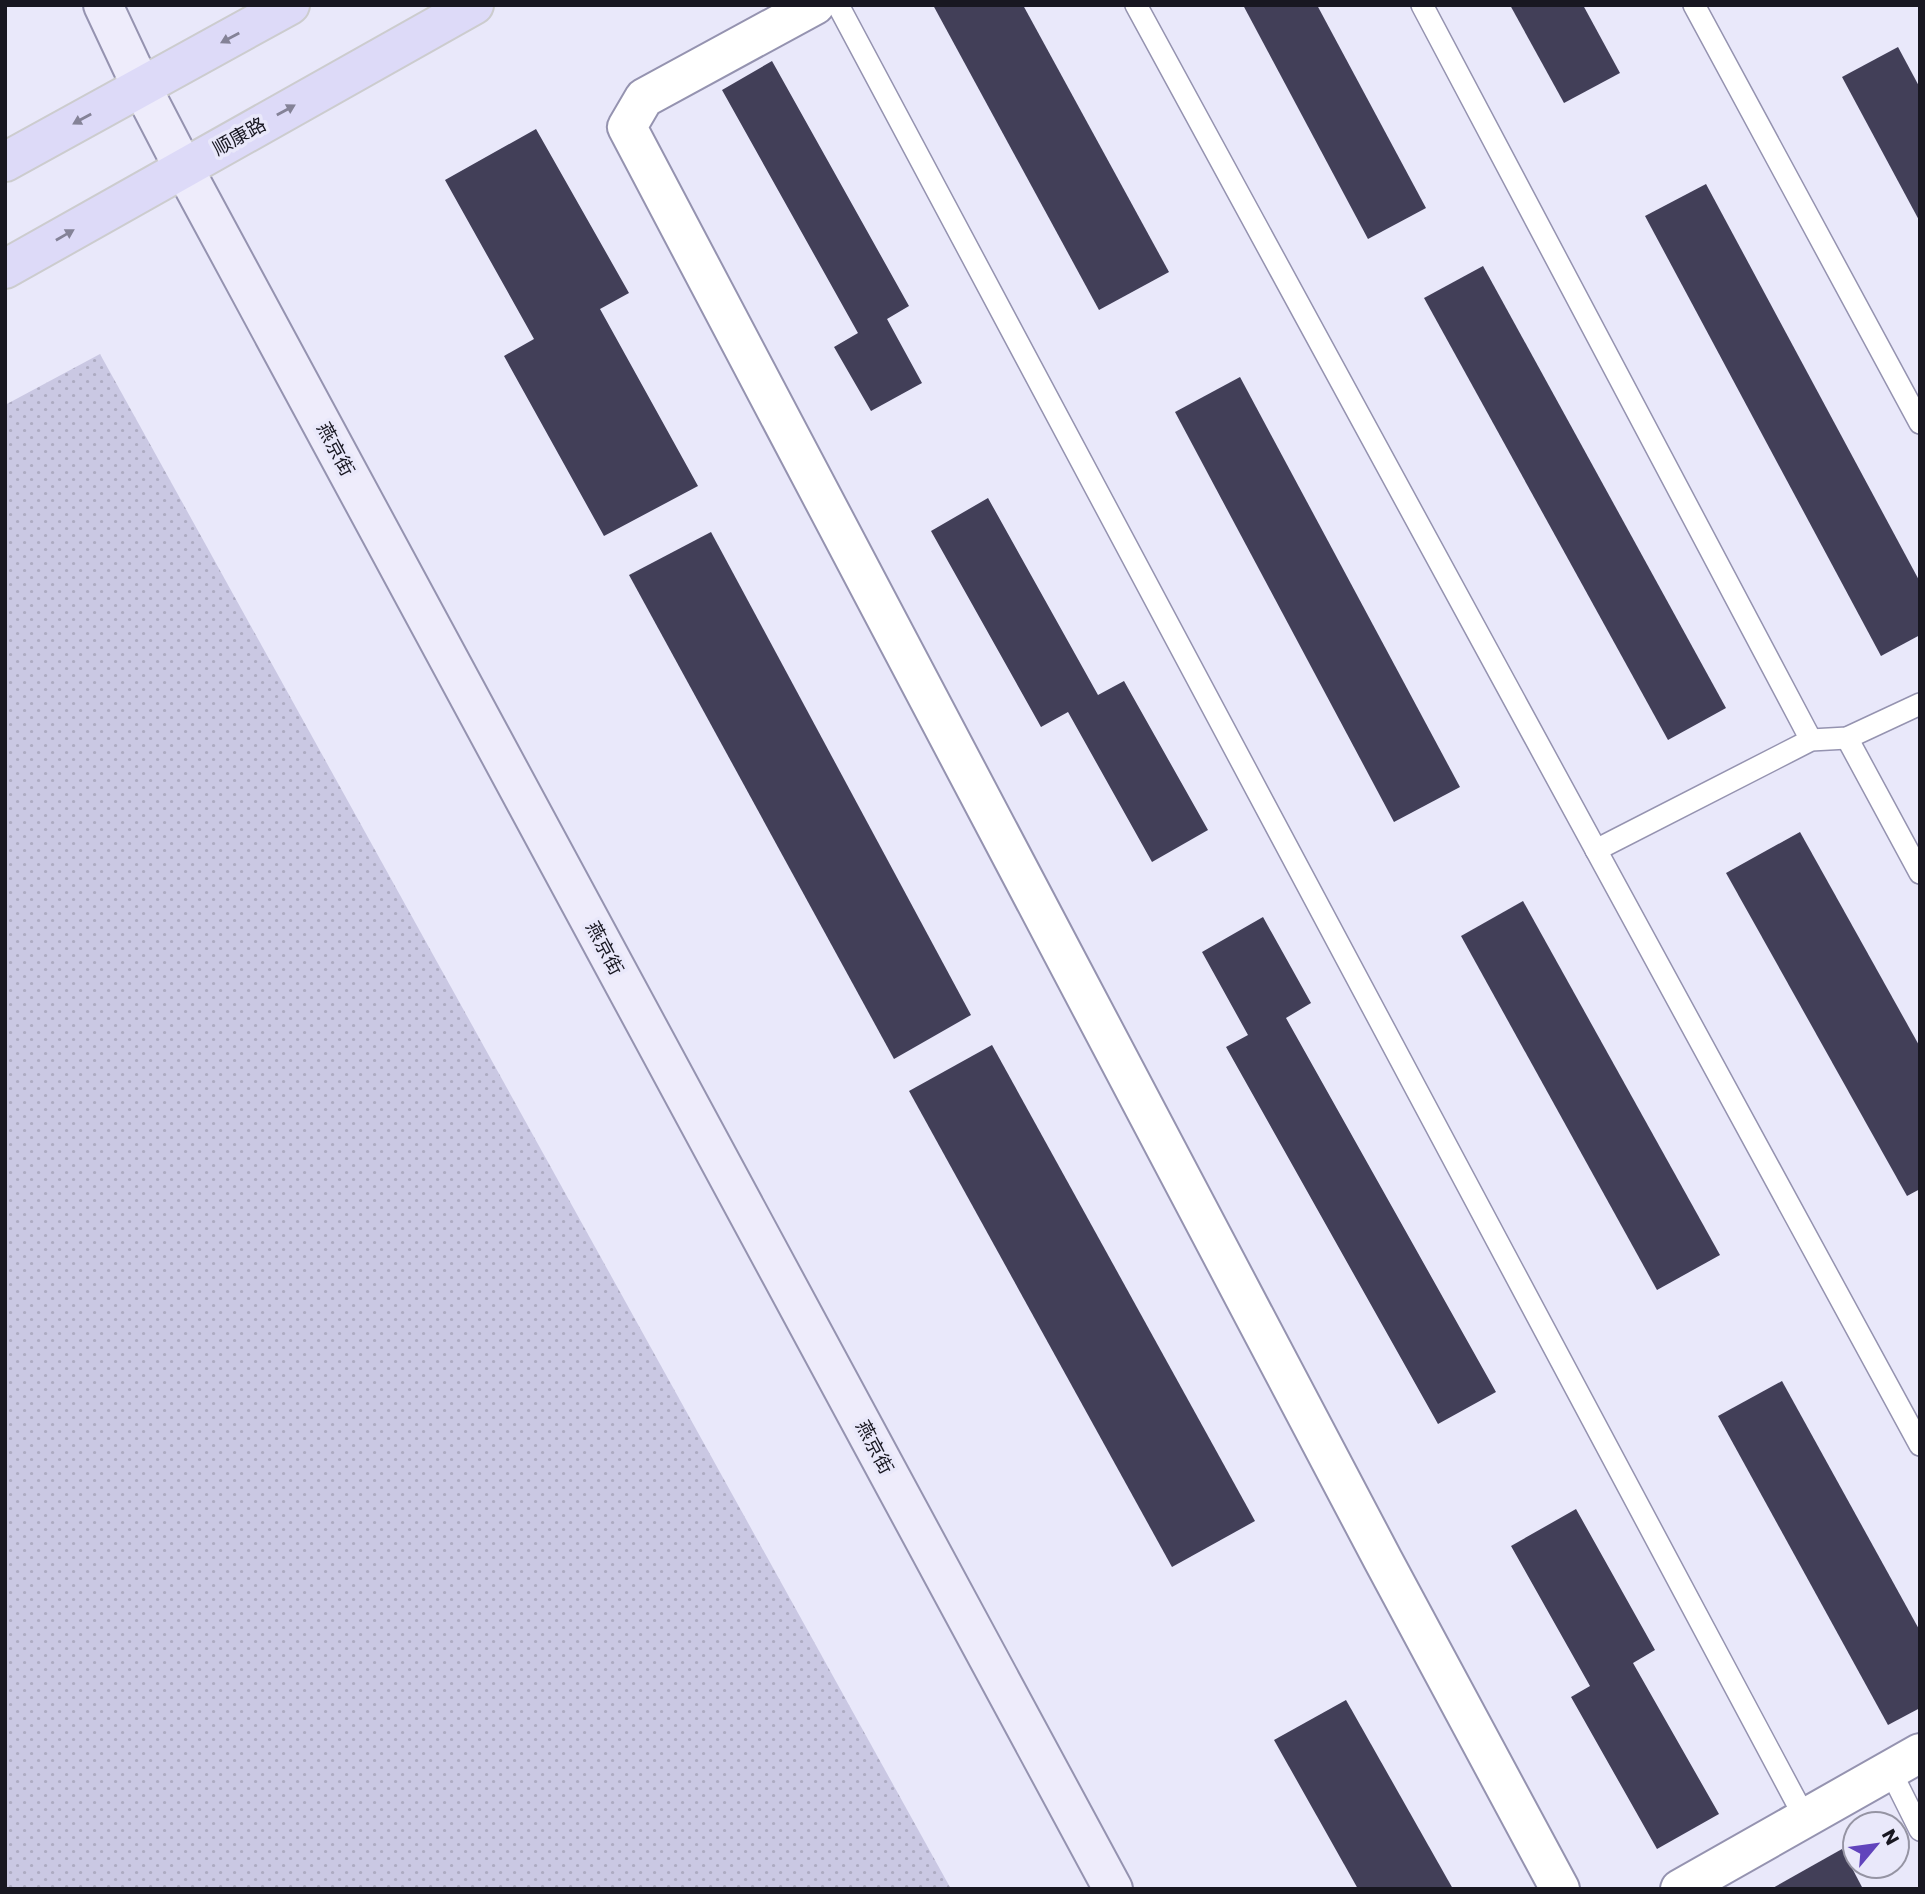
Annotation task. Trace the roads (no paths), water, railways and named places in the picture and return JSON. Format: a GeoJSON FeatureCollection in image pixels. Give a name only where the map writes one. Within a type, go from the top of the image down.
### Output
{"type":"FeatureCollection","features":[{"type":"Feature","properties":{"kind":"main road","name":"燕京街"},"geometry":{"type":"LineString","coordinates":[[103,5],[183,167],[1113,1889]]}},
{"type":"Feature","properties":{"kind":"main road"},"geometry":{"type":"LineString","coordinates":[[5,162],[290,5]]}},
{"type":"Feature","properties":{"kind":"main road","name":"顺康路"},"geometry":{"type":"LineString","coordinates":[[5,269],[474,5]]}},
{"type":"Feature","properties":{"kind":"street"},"geometry":{"type":"LineString","coordinates":[[815,5],[644,98],[627,127],[1376,1548],[1560,1889]]}},
{"type":"Feature","properties":{"kind":"street"},"geometry":{"type":"LineString","coordinates":[[1680,1889],[1905,1762]]}},
{"type":"Feature","properties":{"kind":"lane"},"geometry":{"type":"LineString","coordinates":[[838,5],[1805,1818]]}},
{"type":"Feature","properties":{"kind":"lane"},"geometry":{"type":"LineString","coordinates":[[1136,5],[1920,1445]]}},
{"type":"Feature","properties":{"kind":"lane"},"geometry":{"type":"LineString","coordinates":[[1422,5],[1811,740]]}},
{"type":"Feature","properties":{"kind":"lane"},"geometry":{"type":"LineString","coordinates":[[1695,5],[1920,423]]}},
{"type":"Feature","properties":{"kind":"lane"},"geometry":{"type":"LineString","coordinates":[[1596,850],[1811,740],[1847,738],[1920,704]]}},
{"type":"Feature","properties":{"kind":"lane"},"geometry":{"type":"LineString","coordinates":[[1847,738],[1920,873]]}},
{"type":"Feature","properties":{"kind":"lane"},"geometry":{"type":"LineString","coordinates":[[1905,1762],[1920,1830]]}}]}
